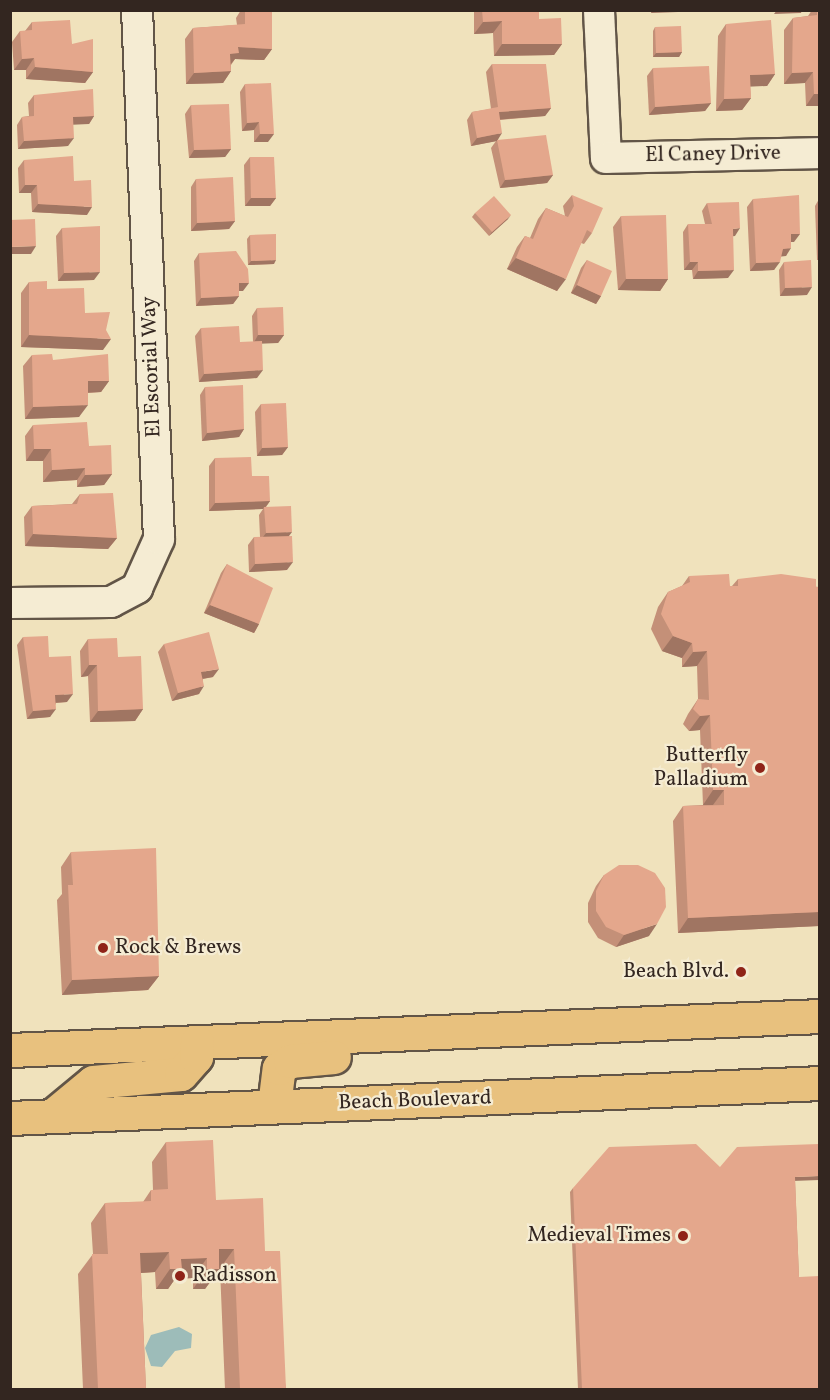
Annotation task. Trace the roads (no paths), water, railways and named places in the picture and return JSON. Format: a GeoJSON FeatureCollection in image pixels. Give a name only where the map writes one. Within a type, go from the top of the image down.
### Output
{"type":"FeatureCollection","features":[{"type":"Feature","properties":{"kind":"main road"},"geometry":{"type":"LineString","coordinates":[[10,1050],[819,1016]]}},
{"type":"Feature","properties":{"kind":"main road"},"geometry":{"type":"LineString","coordinates":[[274,1106],[279,1068],[290,1061],[383,1055],[405,1033]]}},
{"type":"Feature","properties":{"kind":"main road"},"geometry":{"type":"LineString","coordinates":[[52,1116],[93,1082],[181,1074],[196,1057],[197,1042]]}},
{"type":"Feature","properties":{"kind":"main road","name":"Beach Boulevard"},"geometry":{"type":"LineString","coordinates":[[10,1118],[819,1083]]}},
{"type":"Feature","properties":{"kind":"street","name":"El Escorial Way"},"geometry":{"type":"LineString","coordinates":[[10,603],[111,602],[138,588],[159,539],[137,10]]}},
{"type":"Feature","properties":{"kind":"street","name":"El Caney Drive"},"geometry":{"type":"LineString","coordinates":[[599,10],[606,158],[819,153]]}},
{"type":"Feature","properties":{"kind":"water"},"geometry":{"type":"Polygon","coordinates":[[[179,1327],[192,1334],[191,1348],[175,1351],[162,1367],[151,1366],[145,1348],[151,1335],[179,1327]]]}},
{"type":"Feature","properties":{"kind":"place","name":"Butterfly Palladium"},"geometry":{"type":"Point","coordinates":[760,768]}},
{"type":"Feature","properties":{"kind":"place","name":"Rock & Brews"},"geometry":{"type":"Point","coordinates":[103,948]}},
{"type":"Feature","properties":{"kind":"place","name":"Beach Blvd."},"geometry":{"type":"Point","coordinates":[741,972]}},
{"type":"Feature","properties":{"kind":"place","name":"Medieval Times"},"geometry":{"type":"Point","coordinates":[683,1236]}},
{"type":"Feature","properties":{"kind":"place","name":"Radisson"},"geometry":{"type":"Point","coordinates":[180,1276]}}]}
